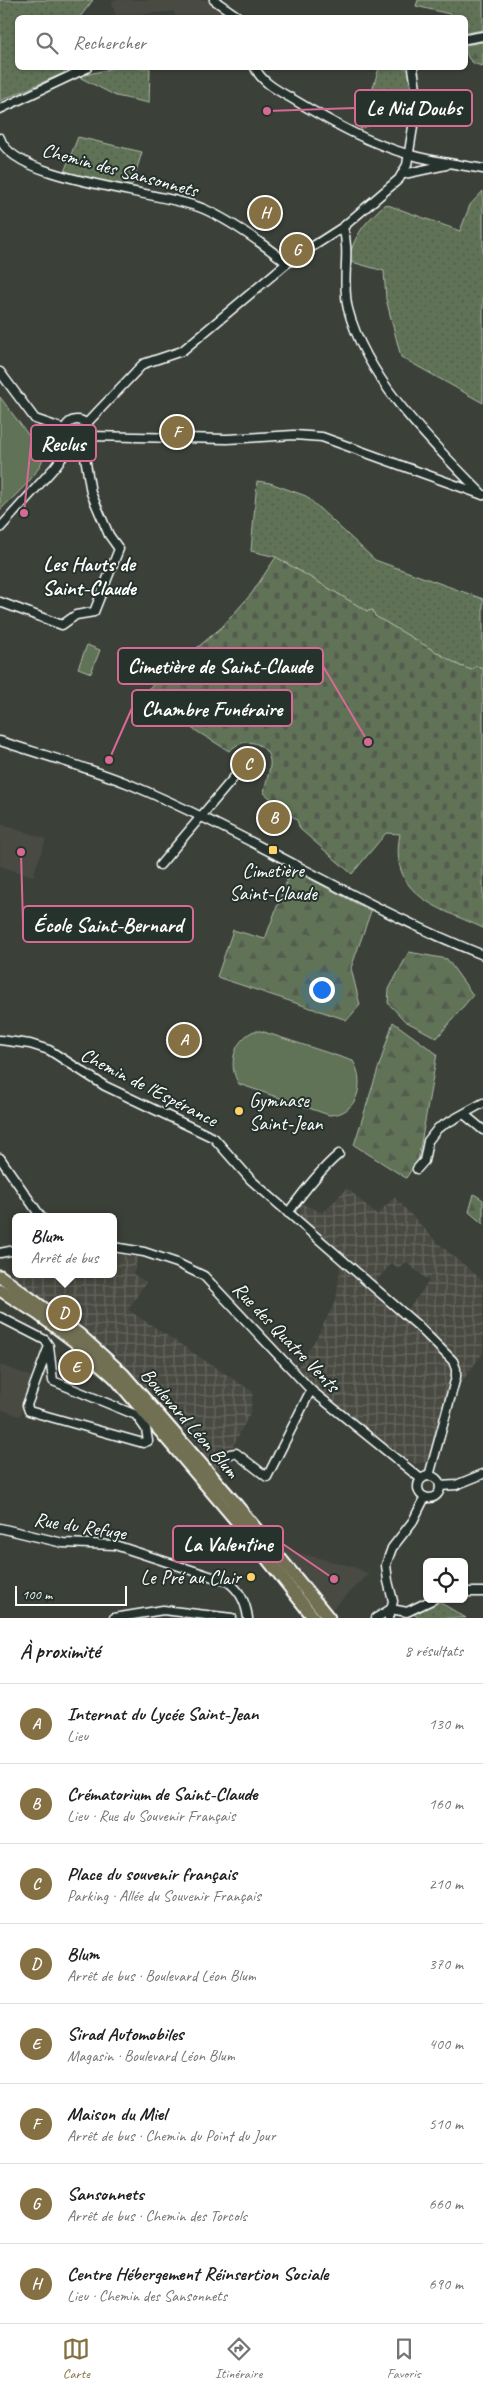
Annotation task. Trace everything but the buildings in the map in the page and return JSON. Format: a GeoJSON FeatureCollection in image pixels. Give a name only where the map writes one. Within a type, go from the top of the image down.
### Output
{"type":"FeatureCollection","features":[{"type":"Feature","properties":{"kind":"main road","name":"Boulevard Léon Blum"},"geometry":{"type":"LineString","coordinates":[[0,1276],[80,1335],[123,1374],[230,1497],[329,1618]]}},
{"type":"Feature","properties":{"kind":"main road","name":"Boulevard Léon Blum"},"geometry":{"type":"LineString","coordinates":[[0,1290],[38,1314],[74,1341],[115,1378],[238,1522],[314,1618]]}},
{"type":"Feature","properties":{"kind":"street"},"geometry":{"type":"LineString","coordinates":[[214,0],[236,15]]}},
{"type":"Feature","properties":{"kind":"street"},"geometry":{"type":"LineString","coordinates":[[468,38],[483,36]]}},
{"type":"Feature","properties":{"kind":"street"},"geometry":{"type":"LineString","coordinates":[[0,109],[83,70]]}},
{"type":"Feature","properties":{"kind":"street"},"geometry":{"type":"LineString","coordinates":[[257,70],[266,82],[334,124],[409,155],[448,164],[483,169]]}},
{"type":"Feature","properties":{"kind":"street"},"geometry":{"type":"LineString","coordinates":[[87,423],[143,364],[182,351],[287,263],[343,227],[378,200],[404,174],[409,155],[417,95],[413,70]]}},
{"type":"Feature","properties":{"kind":"street","name":"Chemin des Sansonnets"},"geometry":{"type":"LineString","coordinates":[[0,138],[7,150],[19,159],[37,166],[92,184],[184,201],[205,209],[287,263]]}},
{"type":"Feature","properties":{"kind":"street"},"geometry":{"type":"LineString","coordinates":[[404,174],[448,164]]}},
{"type":"Feature","properties":{"kind":"street"},"geometry":{"type":"LineString","coordinates":[[343,227],[348,243],[344,290],[360,344],[402,407],[438,449],[483,495]]}},
{"type":"Feature","properties":{"kind":"street"},"geometry":{"type":"LineString","coordinates":[[0,372],[35,419],[64,429]]}},
{"type":"Feature","properties":{"kind":"street"},"geometry":{"type":"LineString","coordinates":[[64,429],[72,420],[80,419],[87,423],[90,436]]}},
{"type":"Feature","properties":{"kind":"street"},"geometry":{"type":"LineString","coordinates":[[64,429],[66,440],[72,445],[83,445]]}},
{"type":"Feature","properties":{"kind":"street"},"geometry":{"type":"LineString","coordinates":[[90,436],[228,439],[294,436],[322,437],[483,495]]}},
{"type":"Feature","properties":{"kind":"street"},"geometry":{"type":"LineString","coordinates":[[0,602],[62,626],[76,615],[94,612],[119,549],[109,535],[91,493],[83,445],[90,436]]}},
{"type":"Feature","properties":{"kind":"street"},"geometry":{"type":"LineString","coordinates":[[0,528],[72,445]]}},
{"type":"Feature","properties":{"kind":"street"},"geometry":{"type":"LineString","coordinates":[[460,488],[466,477]]}},
{"type":"Feature","properties":{"kind":"street"},"geometry":{"type":"LineString","coordinates":[[0,741],[128,784],[200,817],[382,910],[483,955]]}},
{"type":"Feature","properties":{"kind":"street"},"geometry":{"type":"LineString","coordinates":[[160,865],[247,762]]}},
{"type":"Feature","properties":{"kind":"street","name":"Chemin de l'Espérance"},"geometry":{"type":"LineString","coordinates":[[0,1040],[30,1044],[49,1050],[105,1086],[209,1134],[250,1180],[417,1324],[453,1361],[456,1369],[456,1378],[425,1477]]}},
{"type":"Feature","properties":{"kind":"street"},"geometry":{"type":"LineString","coordinates":[[417,1169],[424,1161],[428,1140],[438,1128],[452,1119],[465,1115],[483,1103]]}},
{"type":"Feature","properties":{"kind":"street"},"geometry":{"type":"LineString","coordinates":[[465,1115],[483,1130]]}},
{"type":"Feature","properties":{"kind":"street"},"geometry":{"type":"LineString","coordinates":[[288,1213],[304,1190],[339,1154]]}},
{"type":"Feature","properties":{"kind":"street"},"geometry":{"type":"LineString","coordinates":[[0,1158],[38,1213]]}},
{"type":"Feature","properties":{"kind":"street","name":"Rue des Quatre Vents"},"geometry":{"type":"LineString","coordinates":[[117,1248],[144,1252],[177,1263],[204,1276],[311,1390],[425,1477]]}},
{"type":"Feature","properties":{"kind":"street"},"geometry":{"type":"LineString","coordinates":[[0,1318],[45,1340],[49,1346],[53,1381],[136,1415],[146,1428],[148,1441],[143,1444],[29,1411],[26,1405],[49,1346]]}},
{"type":"Feature","properties":{"kind":"street"},"geometry":{"type":"LineString","coordinates":[[267,1477],[311,1390]]}},
{"type":"Feature","properties":{"kind":"street"},"geometry":{"type":"LineString","coordinates":[[230,1454],[236,1453],[275,1482]]}},
{"type":"Feature","properties":{"kind":"street"},"geometry":{"type":"LineString","coordinates":[[440,1486],[456,1485],[483,1474]]}},
{"type":"Feature","properties":{"kind":"street"},"geometry":{"type":"LineString","coordinates":[[425,1497],[418,1489],[425,1477],[435,1478],[440,1486]]}},
{"type":"Feature","properties":{"kind":"street"},"geometry":{"type":"LineString","coordinates":[[425,1497],[436,1496],[440,1486]]}},
{"type":"Feature","properties":{"kind":"street"},"geometry":{"type":"LineString","coordinates":[[388,1618],[392,1601],[386,1565],[392,1548],[413,1521],[425,1497]]}},
{"type":"Feature","properties":{"kind":"street","name":"Rue du Refuge"},"geometry":{"type":"LineString","coordinates":[[0,1528],[63,1543],[115,1545],[228,1582],[239,1591],[245,1602],[248,1618]]}},
{"type":"Feature","properties":{"kind":"street"},"geometry":{"type":"LineString","coordinates":[[468,1592],[483,1592]]}},
{"type":"Feature","properties":{"kind":"street"},"geometry":{"type":"LineString","coordinates":[[376,1618],[391,1609],[407,1612],[426,1603]]}},
{"type":"Feature","properties":{"kind":"street"},"geometry":{"type":"LineString","coordinates":[[114,1618],[162,1610],[232,1618]]}},
{"type":"Feature","properties":{"kind":"shaded area"},"geometry":{"type":"Polygon","coordinates":[[[114,0],[208,0],[232,15],[175,15],[174,11],[115,15],[112,3],[114,0]]]}},
{"type":"Feature","properties":{"kind":"shaded area"},"geometry":{"type":"Polygon","coordinates":[[[0,824],[46,839],[33,876],[0,866],[0,824]]]}},
{"type":"Feature","properties":{"kind":"shaded area"},"geometry":{"type":"Polygon","coordinates":[[[347,1188],[377,1215],[394,1197],[438,1243],[483,1281],[483,1353],[459,1385],[456,1393],[461,1372],[458,1359],[408,1310],[429,1281],[406,1262],[399,1269],[392,1263],[375,1282],[300,1217],[300,1203],[323,1213],[347,1188]]]}},
{"type":"Feature","properties":{"kind":"shaded area"},"geometry":{"type":"Polygon","coordinates":[[[117,1255],[138,1257],[133,1274],[146,1282],[128,1310],[253,1392],[250,1413],[233,1446],[227,1447],[223,1451],[224,1457],[229,1461],[218,1475],[196,1441],[106,1345],[104,1347],[79,1322],[58,1306],[48,1303],[16,1278],[117,1278],[117,1255]]]}},
{"type":"Feature","properties":{"kind":"shaded area"},"geometry":{"type":"Polygon","coordinates":[[[341,1263],[393,1309],[453,1369],[453,1379],[427,1462],[414,1464],[357,1424],[296,1370],[317,1337],[336,1300],[341,1263]]]}},
{"type":"Feature","properties":{"kind":"shaded area"},"geometry":{"type":"Polygon","coordinates":[[[0,1365],[35,1378],[20,1416],[0,1409],[0,1365]]]}},
{"type":"Feature","properties":{"kind":"shaded area"},"geometry":{"type":"Polygon","coordinates":[[[259,1523],[294,1552],[354,1567],[369,1574],[331,1610],[259,1523]]]}},
{"type":"Feature","properties":{"kind":"green space"},"geometry":{"type":"Polygon","coordinates":[[[0,0],[93,0],[82,15],[15,15],[15,70],[65,70],[64,73],[0,101],[0,0]]]}},
{"type":"Feature","properties":{"kind":"green space"},"geometry":{"type":"Polygon","coordinates":[[[418,0],[483,0],[483,30],[468,33],[468,15],[454,15],[416,6],[418,0]]]}},
{"type":"Feature","properties":{"kind":"green space"},"geometry":{"type":"Polygon","coordinates":[[[483,42],[483,66],[469,59],[468,45],[483,42]]]}},
{"type":"Feature","properties":{"kind":"green space"},"geometry":{"type":"Polygon","coordinates":[[[106,70],[150,70],[149,103],[116,96],[81,78],[81,76],[106,70]]]}},
{"type":"Feature","properties":{"kind":"green space"},"geometry":{"type":"Polygon","coordinates":[[[378,70],[407,70],[413,85],[409,115],[368,120],[368,126],[360,129],[378,70]]]}},
{"type":"Feature","properties":{"kind":"green space"},"geometry":{"type":"Polygon","coordinates":[[[78,137],[142,152],[131,188],[64,172],[78,137]]]}},
{"type":"Feature","properties":{"kind":"green space"},"geometry":{"type":"Polygon","coordinates":[[[483,191],[483,403],[401,357],[386,299],[384,271],[348,261],[354,243],[362,229],[385,204],[460,231],[470,205],[483,191]]]}},
{"type":"Feature","properties":{"kind":"green space"},"geometry":{"type":"Polygon","coordinates":[[[0,397],[44,456],[31,479],[0,510],[0,397]]]}},
{"type":"Feature","properties":{"kind":"green space"},"geometry":{"type":"Polygon","coordinates":[[[257,481],[270,483],[306,496],[375,560],[483,599],[483,669],[476,666],[472,670],[460,666],[375,616],[373,611],[367,611],[276,557],[251,551],[257,481]]]}},
{"type":"Feature","properties":{"kind":"green space"},"geometry":{"type":"Polygon","coordinates":[[[276,557],[367,611],[373,610],[375,616],[460,666],[472,670],[476,666],[483,669],[483,928],[434,905],[420,896],[409,885],[402,872],[398,855],[400,834],[386,833],[352,874],[300,829],[297,820],[264,793],[270,761],[269,756],[262,747],[248,742],[238,744],[229,751],[175,718],[143,693],[222,627],[252,593],[276,557]]]}},
{"type":"Feature","properties":{"kind":"green space"},"geometry":{"type":"Polygon","coordinates":[[[87,645],[100,650],[91,673],[78,668],[87,645]]]}},
{"type":"Feature","properties":{"kind":"green space"},"geometry":{"type":"Polygon","coordinates":[[[291,869],[371,911],[351,968],[360,1005],[347,1020],[217,977],[233,930],[265,939],[291,869]]]}},
{"type":"Feature","properties":{"kind":"green space"},"geometry":{"type":"Polygon","coordinates":[[[409,952],[447,959],[473,995],[437,1038],[405,1021],[388,1003],[389,989],[409,952]]]}},
{"type":"Feature","properties":{"kind":"green space"},"geometry":{"type":"Polygon","coordinates":[[[393,1022],[437,1054],[418,1160],[406,1178],[354,1145],[393,1022]]]}},
{"type":"Feature","properties":{"kind":"green space"},"geometry":{"type":"Polygon","coordinates":[[[254,1031],[261,1031],[353,1061],[357,1069],[359,1087],[353,1103],[347,1110],[339,1114],[329,1115],[239,1084],[233,1069],[234,1054],[242,1040],[254,1031]]]}},
{"type":"Feature","properties":{"kind":"green space"},"geometry":{"type":"Polygon","coordinates":[[[474,1194],[483,1200],[483,1224],[469,1212],[474,1194]]]}},
{"type":"Feature","properties":{"kind":"green space"},"geometry":{"type":"Polygon","coordinates":[[[434,1603],[441,1603],[466,1618],[418,1618],[414,1614],[434,1603]]]}},
{"type":"Feature","properties":{"kind":"place","name":"Le Nid Doubs"},"geometry":{"type":"Point","coordinates":[267,111]}},
{"type":"Feature","properties":{"kind":"place","name":"Centre Hébergement Réinsertion Sociale"},"geometry":{"type":"Point","coordinates":[265,213]}},
{"type":"Feature","properties":{"kind":"place","name":"Sansonnets"},"geometry":{"type":"Point","coordinates":[297,250]}},
{"type":"Feature","properties":{"kind":"place","name":"Maison du Miel"},"geometry":{"type":"Point","coordinates":[177,432]}},
{"type":"Feature","properties":{"kind":"place","name":"Reclus"},"geometry":{"type":"Point","coordinates":[24,513]}},
{"type":"Feature","properties":{"kind":"place","name":"Cimetière de Saint-Claude"},"geometry":{"type":"Point","coordinates":[368,742]}},
{"type":"Feature","properties":{"kind":"place","name":"Chambre Funéraire"},"geometry":{"type":"Point","coordinates":[109,760]}},
{"type":"Feature","properties":{"kind":"place","name":"Place du souvenir français"},"geometry":{"type":"Point","coordinates":[248,764]}},
{"type":"Feature","properties":{"kind":"place","name":"Crématorium de Saint-Claude"},"geometry":{"type":"Point","coordinates":[274,818]}},
{"type":"Feature","properties":{"kind":"place","name":"Cimetière Saint-Claude"},"geometry":{"type":"Point","coordinates":[273,850]}},
{"type":"Feature","properties":{"kind":"place","name":"École Saint-Bernard"},"geometry":{"type":"Point","coordinates":[21,852]}},
{"type":"Feature","properties":{"kind":"place","name":"Internat du Lycée Saint-Jean"},"geometry":{"type":"Point","coordinates":[184,1040]}},
{"type":"Feature","properties":{"kind":"place","name":"Gymnase Saint-Jean"},"geometry":{"type":"Point","coordinates":[239,1111]}},
{"type":"Feature","properties":{"kind":"place","name":"Blum"},"geometry":{"type":"Point","coordinates":[64,1313]}},
{"type":"Feature","properties":{"kind":"place","name":"Sirad Automobiles"},"geometry":{"type":"Point","coordinates":[76,1367]}},
{"type":"Feature","properties":{"kind":"place","name":"Le Pré au Clair"},"geometry":{"type":"Point","coordinates":[251,1577]}},
{"type":"Feature","properties":{"kind":"place","name":"La Valentine"},"geometry":{"type":"Point","coordinates":[334,1579]}},
{"type":"Feature","properties":{"kind":"district","name":"Les Hauts de Saint-Claude"},"geometry":{"type":"Point","coordinates":[89,576]}}]}
